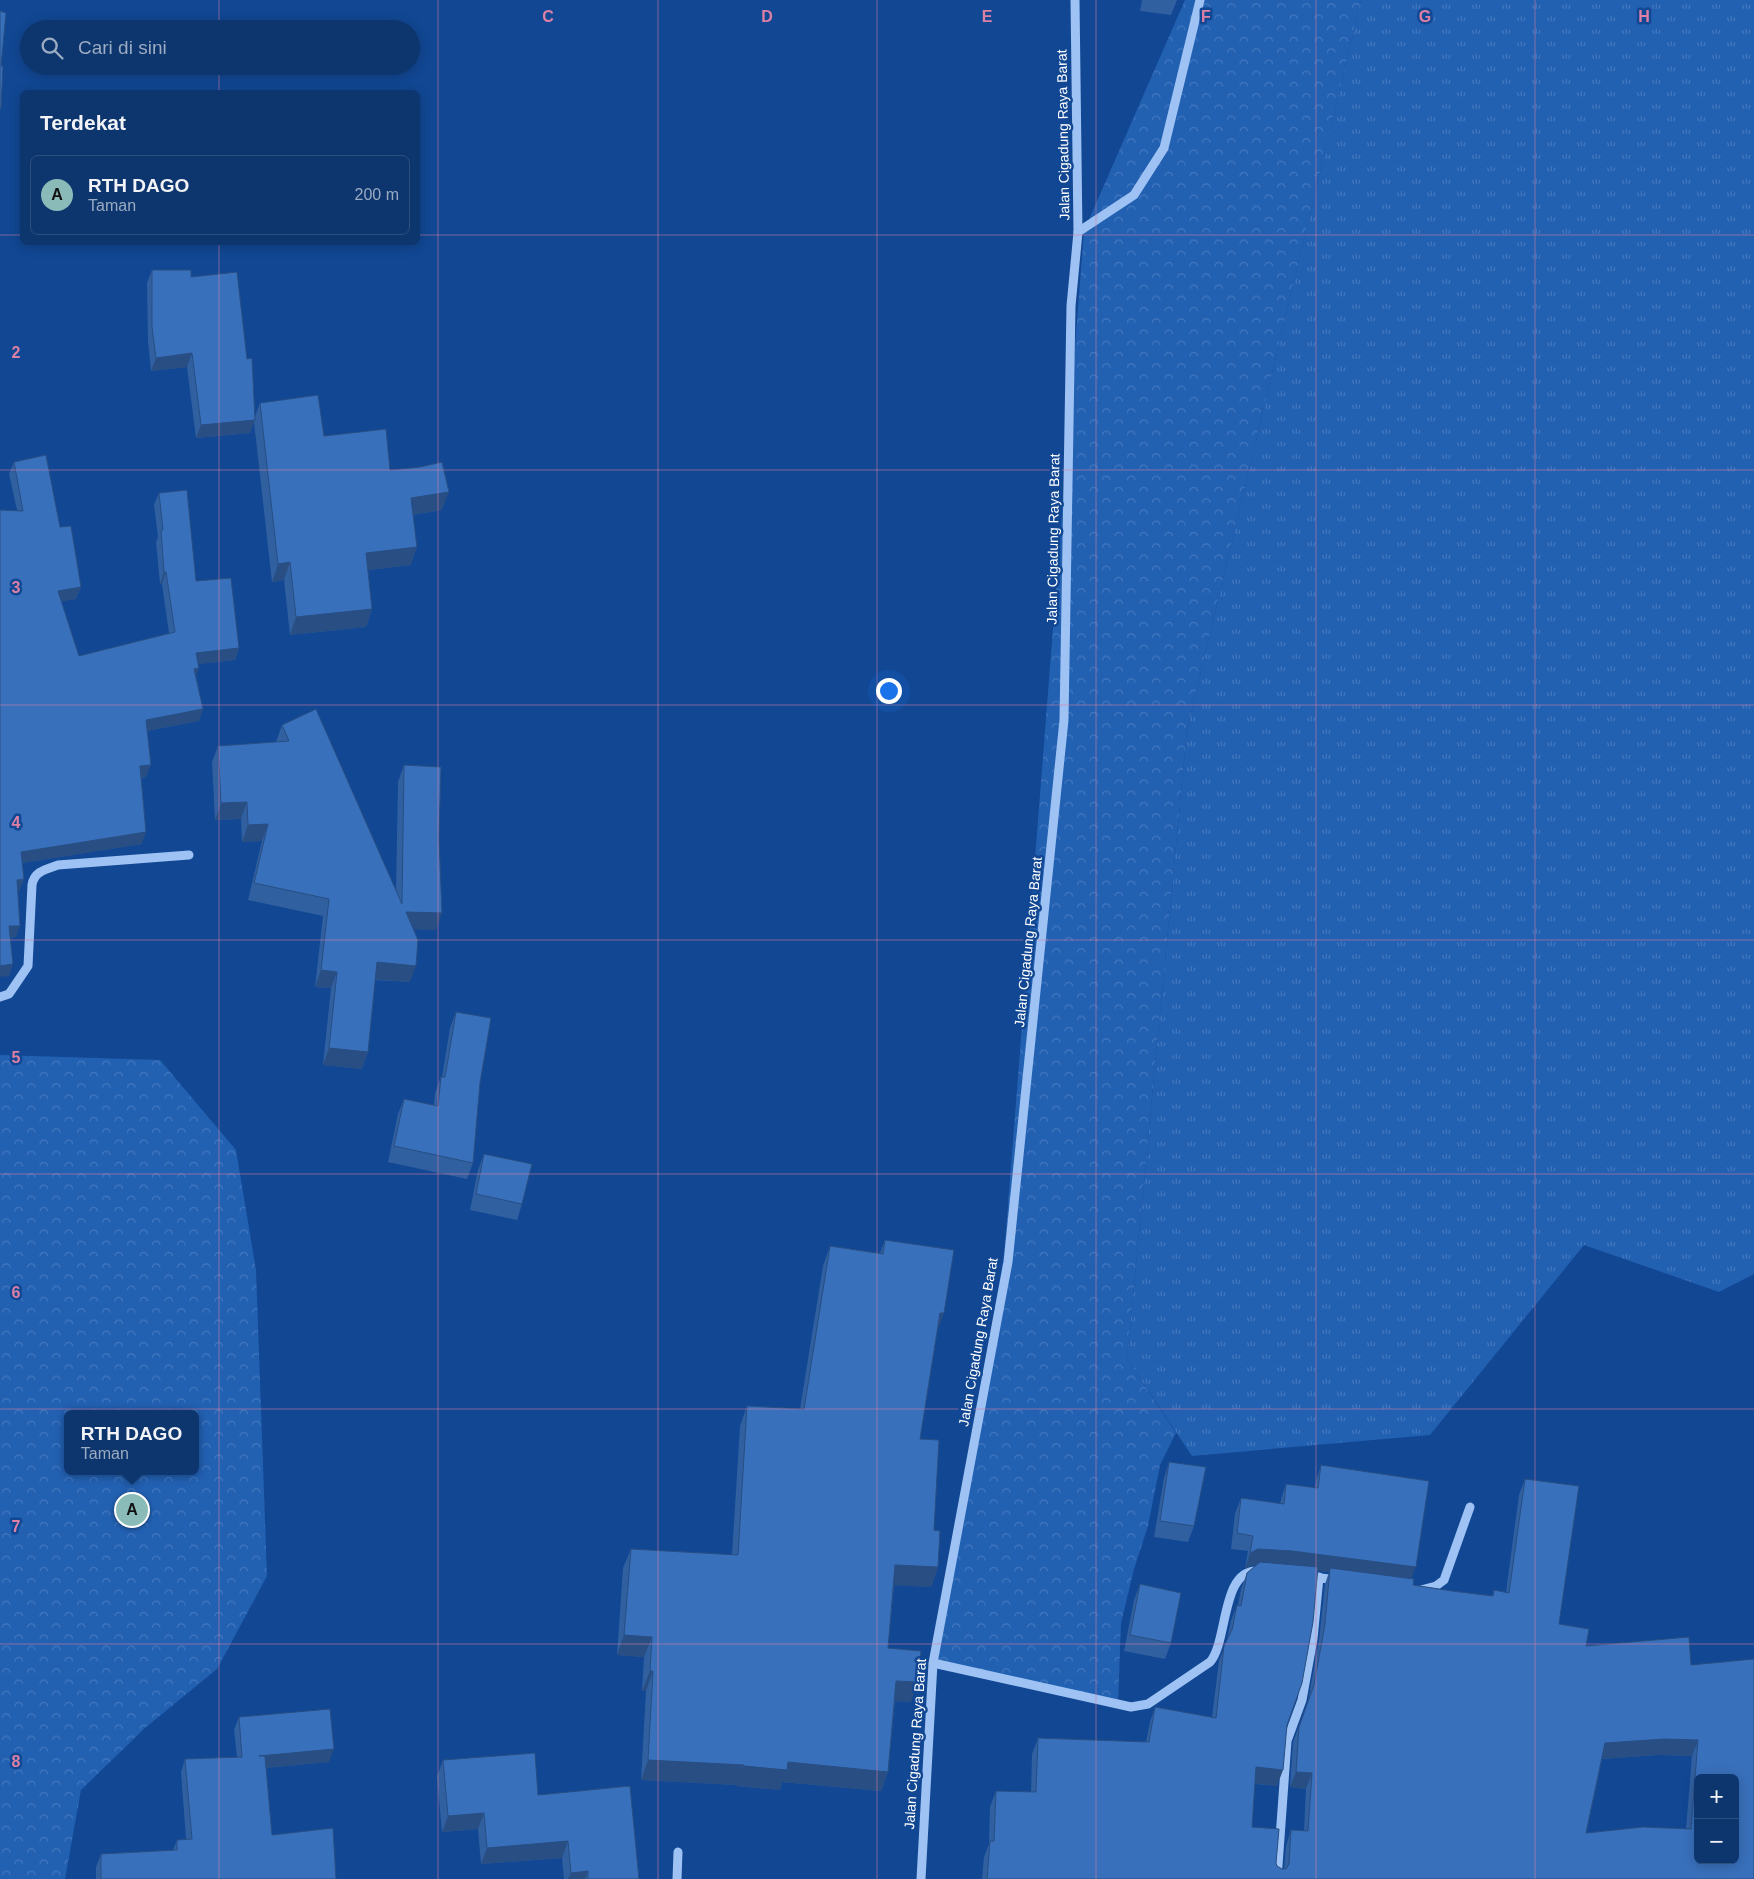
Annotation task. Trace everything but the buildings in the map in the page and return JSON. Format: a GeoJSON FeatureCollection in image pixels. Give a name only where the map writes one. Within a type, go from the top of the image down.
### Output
{"type":"FeatureCollection","features":[{"type":"Feature","properties":{"kind":"street","name":"Jalan Cigadung Raya Barat"},"geometry":{"type":"LineString","coordinates":[[921,1879],[933,1663],[1008,1262],[1064,720],[1071,306],[1078,232],[1075,0]]}},
{"type":"Feature","properties":{"kind":"street"},"geometry":{"type":"LineString","coordinates":[[1078,232],[1134,195],[1164,148],[1200,0]]}},
{"type":"Feature","properties":{"kind":"street"},"geometry":{"type":"LineString","coordinates":[[0,996],[9,994],[28,966],[32,884],[33,879],[39,872],[58,865],[189,855]]}},
{"type":"Feature","properties":{"kind":"street"},"geometry":{"type":"LineString","coordinates":[[1414,1589],[1424,1590],[1436,1586],[1444,1580],[1470,1507]]}},
{"type":"Feature","properties":{"kind":"street"},"geometry":{"type":"LineString","coordinates":[[933,1663],[1124,1706],[1138,1707],[1148,1704],[1210,1662],[1220,1644],[1230,1593],[1241,1579],[1252,1571],[1269,1572]]}},
{"type":"Feature","properties":{"kind":"street"},"geometry":{"type":"LineString","coordinates":[[1294,1574],[1348,1581]]}},
{"type":"Feature","properties":{"kind":"street"},"geometry":{"type":"LineString","coordinates":[[1278,1879],[1287,1741],[1302,1700],[1313,1639],[1319,1577]]}},
{"type":"Feature","properties":{"kind":"street"},"geometry":{"type":"LineString","coordinates":[[677,1879],[678,1852]]}},
{"type":"Feature","properties":{"kind":"green space"},"geometry":{"type":"Polygon","coordinates":[[[1185,0],[1361,0],[1187,730],[1127,1359],[1176,1433],[1160,1465],[1148,1526],[1134,1569],[1121,1623],[1118,1705],[933,1663],[1004,1256],[1084,231],[1185,0]]]}},
{"type":"Feature","properties":{"kind":"green space"},"geometry":{"type":"Polygon","coordinates":[[[1361,0],[1754,0],[1754,1274],[1719,1292],[1584,1245],[1430,1435],[1192,1456],[1127,1359],[1187,730],[1361,0]]]}},
{"type":"Feature","properties":{"kind":"green space"},"geometry":{"type":"Polygon","coordinates":[[[0,1055],[160,1060],[236,1150],[256,1270],[267,1576],[217,1669],[145,1728],[81,1790],[65,1879],[0,1879],[0,1055]]]}},
{"type":"Feature","properties":{"kind":"place","name":"RTH DAGO"},"geometry":{"type":"Point","coordinates":[132,1510]}}]}
